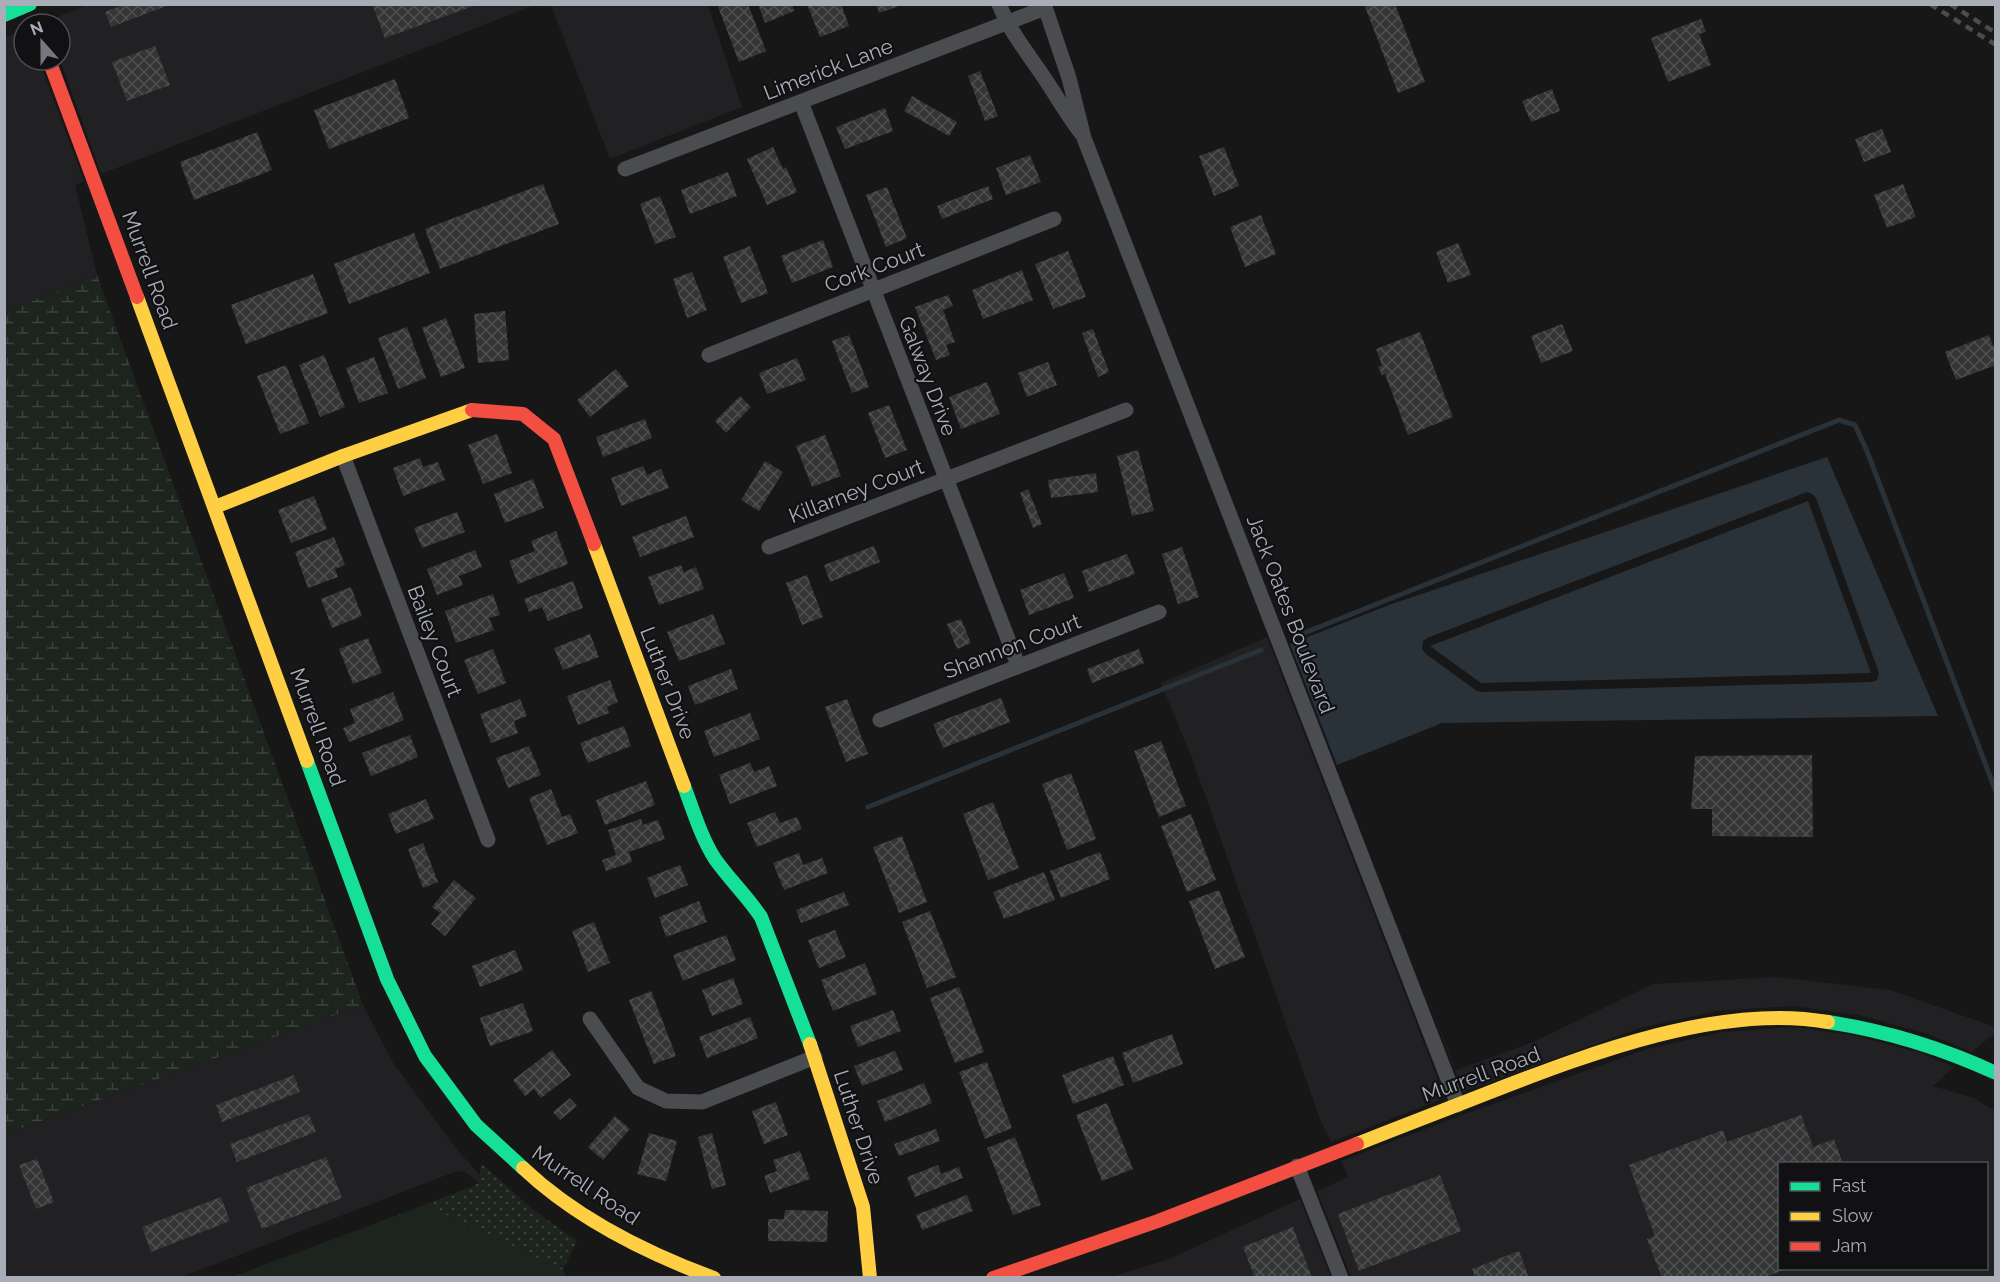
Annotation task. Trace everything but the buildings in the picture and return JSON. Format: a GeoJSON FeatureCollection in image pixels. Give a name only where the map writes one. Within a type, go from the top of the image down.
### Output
{"type":"FeatureCollection","features":[{"type":"Feature","properties":{"kind":"street","name":"Jack Oates Boulevard"},"geometry":{"type":"LineString","coordinates":[[999,4],[1006,23],[1043,76],[1064,112],[1084,138]]}},
{"type":"Feature","properties":{"kind":"street","name":"Jack Oates Boulevard"},"geometry":{"type":"LineString","coordinates":[[1045,6],[1069,78],[1084,138],[1458,1104]]}},
{"type":"Feature","properties":{"kind":"street","name":"Limerick Lane"},"geometry":{"type":"LineString","coordinates":[[625,169],[1045,6]]}},
{"type":"Feature","properties":{"kind":"street"},"geometry":{"type":"LineString","coordinates":[[4,15],[30,7]]}},
{"type":"Feature","properties":{"kind":"street","name":"Murrell Road"},"geometry":{"type":"LineString","coordinates":[[53,72],[387,980],[425,1056],[476,1125],[541,1185],[615,1234],[714,1278]]}},
{"type":"Feature","properties":{"kind":"street","name":"Galway Drive"},"geometry":{"type":"LineString","coordinates":[[801,102],[1018,665]]}},
{"type":"Feature","properties":{"kind":"street","name":"Cork Court"},"geometry":{"type":"LineString","coordinates":[[709,355],[1054,219]]}},
{"type":"Feature","properties":{"kind":"street","name":"Luther Drive"},"geometry":{"type":"LineString","coordinates":[[215,507],[343,456],[475,409],[523,414],[554,439],[704,838],[715,859],[750,900],[761,917],[815,1057],[863,1207],[870,1278]]}},
{"type":"Feature","properties":{"kind":"street","name":"Killarney Court"},"geometry":{"type":"LineString","coordinates":[[769,547],[1126,410]]}},
{"type":"Feature","properties":{"kind":"street","name":"Bailey Court"},"geometry":{"type":"LineString","coordinates":[[343,456],[488,840]]}},
{"type":"Feature","properties":{"kind":"street","name":"Shannon Court"},"geometry":{"type":"LineString","coordinates":[[880,720],[1159,612]]}},
{"type":"Feature","properties":{"kind":"street","name":"Murrell Road"},"geometry":{"type":"LineString","coordinates":[[993,1278],[1074,1252],[1458,1104],[1644,1038],[1720,1022],[1795,1017],[1858,1026],[1923,1043],[1995,1073]]}},
{"type":"Feature","properties":{"kind":"street"},"geometry":{"type":"LineString","coordinates":[[590,1019],[638,1088],[666,1101],[702,1101],[815,1057]]}},
{"type":"Feature","properties":{"kind":"street"},"geometry":{"type":"LineString","coordinates":[[1297,1166],[1341,1278]]}},
{"type":"Feature","properties":{"kind":"shaded area"},"geometry":{"type":"Polygon","coordinates":[[[89,4],[535,5],[101,174],[64,72],[72,72],[72,12],[69,12],[89,4]]]}},
{"type":"Feature","properties":{"kind":"shaded area"},"geometry":{"type":"Polygon","coordinates":[[[551,5],[708,5],[742,107],[610,159],[551,5]]]}},
{"type":"Feature","properties":{"kind":"shaded area"},"geometry":{"type":"Polygon","coordinates":[[[12,34],[12,72],[43,72],[84,181],[75,185],[97,275],[5,312],[5,37],[12,34]]]}},
{"type":"Feature","properties":{"kind":"shaded area"},"geometry":{"type":"Polygon","coordinates":[[[1827,457],[1938,716],[1442,723],[1337,765],[1290,644],[1389,605],[1827,457]],[[1807,492],[1427,638],[1423,641],[1422,649],[1477,691],[1482,692],[1872,682],[1877,680],[1879,673],[1816,498],[1807,492]]]}},
{"type":"Feature","properties":{"kind":"shaded area"},"geometry":{"type":"Polygon","coordinates":[[[1808,501],[1871,673],[1481,683],[1430,646],[1808,501]]]}},
{"type":"Feature","properties":{"kind":"shaded area"},"geometry":{"type":"Polygon","coordinates":[[[1267,637],[1445,1098],[1331,1142],[1320,1119],[1193,761],[1161,683],[1267,637]]]}},
{"type":"Feature","properties":{"kind":"shaded area"},"geometry":{"type":"Polygon","coordinates":[[[1776,977],[1890,990],[1995,1027],[1995,1033],[1972,1052],[1925,1033],[1858,1015],[1793,1006],[1718,1011],[1640,1028],[1463,1092],[1423,986],[1456,1070],[1531,1043],[1653,984],[1776,977]]]}},
{"type":"Feature","properties":{"kind":"shaded area"},"geometry":{"type":"Polygon","coordinates":[[[363,1005],[392,1061],[454,1146],[509,1208],[465,1172],[457,1171],[182,1277],[5,1278],[5,1134],[363,1005]]]}},
{"type":"Feature","properties":{"kind":"shaded area"},"geometry":{"type":"Polygon","coordinates":[[[1795,1027],[1857,1036],[1921,1053],[1954,1067],[1933,1086],[1974,1098],[1995,1111],[1995,1277],[1351,1277],[1317,1191],[1348,1177],[1341,1161],[1647,1049],[1722,1032],[1795,1027]]]}},
{"type":"Feature","properties":{"kind":"shaded area"},"geometry":{"type":"Polygon","coordinates":[[[1300,1199],[1331,1277],[1108,1278],[1169,1259],[1300,1199]]]}},
{"type":"Feature","properties":{"kind":"green space"},"geometry":{"type":"Polygon","coordinates":[[[97,275],[363,1005],[5,1134],[5,312],[97,275]]]}},
{"type":"Feature","properties":{"kind":"green space"},"geometry":{"type":"Polygon","coordinates":[[[481,1163],[531,1208],[577,1241],[563,1270],[566,1277],[231,1278],[474,1186],[479,1182],[481,1163]]]}},
{"type":"Feature","properties":{"kind":"green space"},"geometry":{"type":"Polygon","coordinates":[[[426,1205],[563,1270],[566,1277],[231,1277],[426,1205]]]}},
{"type":"Feature","properties":{"kind":"waterway"},"geometry":{"type":"LineString","coordinates":[[1299,635],[1839,420],[1855,425],[1867,451],[1996,792]]}},
{"type":"Feature","properties":{"kind":"waterway"},"geometry":{"type":"LineString","coordinates":[[868,807],[1261,650]]}},
{"type":"Feature","properties":{"kind":"railway"},"geometry":{"type":"LineString","coordinates":[[1930,4],[1996,45]]}},
{"type":"Feature","properties":{"kind":"railway"},"geometry":{"type":"LineString","coordinates":[[1950,4],[1996,33]]}},
{"type":"Feature","properties":{"kind":"traffic: fast"},"geometry":{"type":"LineString","coordinates":[[4,15],[30,4]]}},
{"type":"Feature","properties":{"kind":"traffic: fast"},"geometry":{"type":"LineString","coordinates":[[307,761],[387,979],[425,1056],[476,1125],[523,1168]]}},
{"type":"Feature","properties":{"kind":"traffic: fast"},"geometry":{"type":"LineString","coordinates":[[684,786],[710,851],[761,917],[810,1044]]}},
{"type":"Feature","properties":{"kind":"traffic: fast"},"geometry":{"type":"LineString","coordinates":[[1828,1022],[1872,1030],[1914,1042],[1996,1073]]}},
{"type":"Feature","properties":{"kind":"traffic: slow"},"geometry":{"type":"LineString","coordinates":[[137,297],[307,761]]}},
{"type":"Feature","properties":{"kind":"traffic: slow"},"geometry":{"type":"LineString","coordinates":[[215,507],[343,456],[472,410]]}},
{"type":"Feature","properties":{"kind":"traffic: slow"},"geometry":{"type":"LineString","coordinates":[[594,544],[684,786]]}},
{"type":"Feature","properties":{"kind":"traffic: slow"},"geometry":{"type":"LineString","coordinates":[[1357,1144],[1572,1062],[1658,1035],[1701,1025],[1745,1019],[1787,1018],[1828,1022]]}},
{"type":"Feature","properties":{"kind":"traffic: slow"},"geometry":{"type":"LineString","coordinates":[[810,1044],[863,1207],[870,1278]]}},
{"type":"Feature","properties":{"kind":"traffic: slow"},"geometry":{"type":"LineString","coordinates":[[523,1168],[566,1203],[613,1232],[663,1257],[714,1278]]}},
{"type":"Feature","properties":{"kind":"traffic: jam"},"geometry":{"type":"LineString","coordinates":[[53,72],[137,297]]}},
{"type":"Feature","properties":{"kind":"traffic: jam"},"geometry":{"type":"LineString","coordinates":[[472,410],[523,414],[554,439],[594,544]]}},
{"type":"Feature","properties":{"kind":"traffic: jam"},"geometry":{"type":"LineString","coordinates":[[993,1278],[1158,1221],[1357,1144]]}}]}
